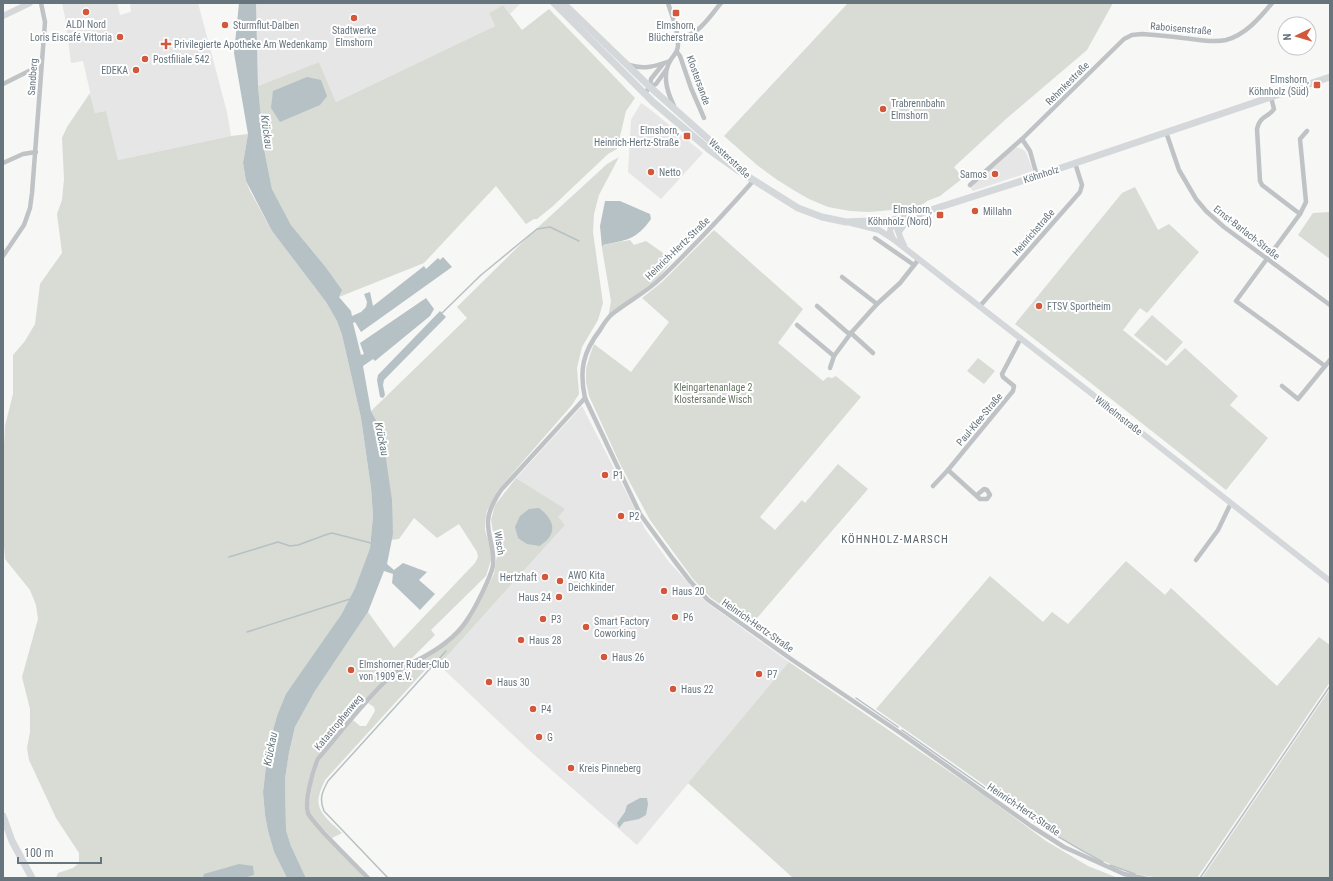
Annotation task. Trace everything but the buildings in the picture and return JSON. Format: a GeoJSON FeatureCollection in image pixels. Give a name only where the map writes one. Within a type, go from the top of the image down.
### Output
{"type":"FeatureCollection","features":[{"type":"Feature","properties":{"kind":"main road"},"geometry":{"type":"LineString","coordinates":[[3,16],[30,3]]}},
{"type":"Feature","properties":{"kind":"main road","name":"Westerstraße"},"geometry":{"type":"LineString","coordinates":[[554,3],[644,94],[712,152],[754,180]]}},
{"type":"Feature","properties":{"kind":"main road","name":"Westerstraße"},"geometry":{"type":"LineString","coordinates":[[563,3],[625,64],[754,180]]}},
{"type":"Feature","properties":{"kind":"main road","name":"Köhnholz"},"geometry":{"type":"LineString","coordinates":[[754,180],[798,208],[822,217],[846,222],[892,220],[928,212],[1330,77]]}},
{"type":"Feature","properties":{"kind":"main road"},"geometry":{"type":"LineString","coordinates":[[899,232],[903,226],[928,212]]}},
{"type":"Feature","properties":{"kind":"main road"},"geometry":{"type":"LineString","coordinates":[[892,220],[890,231],[893,239]]}},
{"type":"Feature","properties":{"kind":"main road","name":"Wilhelmstraße"},"geometry":{"type":"LineString","coordinates":[[892,220],[899,232],[900,240],[907,250]]}},
{"type":"Feature","properties":{"kind":"main road","name":"Wilhelmstraße"},"geometry":{"type":"LineString","coordinates":[[846,222],[879,230],[893,239],[1330,581]]}},
{"type":"Feature","properties":{"kind":"main road"},"geometry":{"type":"LineString","coordinates":[[3,816],[12,841],[32,878]]}},
{"type":"Feature","properties":{"kind":"street","name":"Sandberg"},"geometry":{"type":"LineString","coordinates":[[3,256],[24,225],[30,208],[36,152],[45,22],[41,3]]}},
{"type":"Feature","properties":{"kind":"street","name":"Klostersande"},"geometry":{"type":"LineString","coordinates":[[668,3],[677,38],[677,52],[680,56],[691,88],[704,118]]}},
{"type":"Feature","properties":{"kind":"street"},"geometry":{"type":"LineString","coordinates":[[677,38],[690,36],[721,3]]}},
{"type":"Feature","properties":{"kind":"street","name":"Raboisenstraße"},"geometry":{"type":"LineString","coordinates":[[1124,39],[1132,35],[1142,34],[1206,41],[1226,40],[1241,34],[1256,22],[1272,3]]}},
{"type":"Feature","properties":{"kind":"street","name":"Rehmkestraße"},"geometry":{"type":"LineString","coordinates":[[970,185],[1022,139],[1124,39]]}},
{"type":"Feature","properties":{"kind":"street"},"geometry":{"type":"LineString","coordinates":[[675,109],[667,87],[666,77],[670,61],[677,52]]}},
{"type":"Feature","properties":{"kind":"street"},"geometry":{"type":"LineString","coordinates":[[625,64],[643,68],[656,66],[670,61]]}},
{"type":"Feature","properties":{"kind":"street"},"geometry":{"type":"LineString","coordinates":[[650,87],[651,79],[663,64]]}},
{"type":"Feature","properties":{"kind":"street"},"geometry":{"type":"LineString","coordinates":[[3,84],[33,69],[41,68]]}},
{"type":"Feature","properties":{"kind":"street"},"geometry":{"type":"LineString","coordinates":[[644,94],[650,87],[656,84],[667,69]]}},
{"type":"Feature","properties":{"kind":"street"},"geometry":{"type":"LineString","coordinates":[[1271,97],[1274,109],[1259,122],[1257,129],[1260,181],[1300,214]]}},
{"type":"Feature","properties":{"kind":"street"},"geometry":{"type":"LineString","coordinates":[[1307,131],[1300,139],[1306,202],[1300,214],[1236,301],[1325,366]]}},
{"type":"Feature","properties":{"kind":"street","name":"Ernst-Barlach-Straße"},"geometry":{"type":"LineString","coordinates":[[1166,132],[1179,170],[1196,199],[1206,211],[1224,227],[1330,305]]}},
{"type":"Feature","properties":{"kind":"street"},"geometry":{"type":"LineString","coordinates":[[1022,139],[1030,151],[1038,176]]}},
{"type":"Feature","properties":{"kind":"street"},"geometry":{"type":"LineString","coordinates":[[3,163],[23,154],[36,152]]}},
{"type":"Feature","properties":{"kind":"street","name":"Heinrichstraße"},"geometry":{"type":"LineString","coordinates":[[980,306],[1080,192],[1082,186],[1075,163]]}},
{"type":"Feature","properties":{"kind":"street","name":"Heinrich-Hertz-Straße"},"geometry":{"type":"LineString","coordinates":[[754,180],[717,222],[662,278],[610,316],[593,338],[585,354],[582,369],[582,383],[585,398],[640,514],[677,565],[708,600],[798,664],[899,732],[1037,830],[1064,847],[1124,874],[1142,878]]}},
{"type":"Feature","properties":{"kind":"street"},"geometry":{"type":"LineString","coordinates":[[875,238],[914,265]]}},
{"type":"Feature","properties":{"kind":"street"},"geometry":{"type":"LineString","coordinates":[[830,368],[834,356],[851,333],[877,304],[900,283],[919,259]]}},
{"type":"Feature","properties":{"kind":"street"},"geometry":{"type":"LineString","coordinates":[[842,277],[877,304]]}},
{"type":"Feature","properties":{"kind":"street"},"geometry":{"type":"LineString","coordinates":[[817,306],[873,353]]}},
{"type":"Feature","properties":{"kind":"street"},"geometry":{"type":"LineString","coordinates":[[797,325],[834,356]]}},
{"type":"Feature","properties":{"kind":"street","name":"Paul-Klee-Straße"},"geometry":{"type":"LineString","coordinates":[[933,486],[1014,390],[1014,386],[1002,374],[1021,338]]}},
{"type":"Feature","properties":{"kind":"street"},"geometry":{"type":"LineString","coordinates":[[1282,386],[1298,399],[1330,360]]}},
{"type":"Feature","properties":{"kind":"street","name":"Wisch"},"geometry":{"type":"LineString","coordinates":[[387,680],[401,669],[426,656],[448,641],[458,632],[469,617],[493,567],[494,556],[488,521],[490,510],[495,499],[501,490],[585,398]]}},
{"type":"Feature","properties":{"kind":"street"},"geometry":{"type":"LineString","coordinates":[[948,470],[977,495]]}},
{"type":"Feature","properties":{"kind":"street"},"geometry":{"type":"LineString","coordinates":[[1196,560],[1218,530],[1231,503]]}},
{"type":"Feature","properties":{"kind":"street","name":"Katastrophenweg"},"geometry":{"type":"LineString","coordinates":[[368,878],[309,815],[308,803],[312,774],[318,759],[387,680]]}},
{"type":"Feature","properties":{"kind":"shaded area"},"geometry":{"type":"Polygon","coordinates":[[[62,3],[117,3],[120,15],[131,12],[130,3],[198,3],[227,112],[231,136],[118,160],[106,111],[95,113],[83,61],[71,63],[62,3]]]}},
{"type":"Feature","properties":{"kind":"shaded area"},"geometry":{"type":"Polygon","coordinates":[[[256,3],[521,3],[510,14],[503,5],[489,13],[495,26],[336,102],[319,62],[258,86],[256,3]]]}},
{"type":"Feature","properties":{"kind":"shaded area"},"geometry":{"type":"Polygon","coordinates":[[[641,103],[703,153],[661,199],[628,172],[631,120],[641,103]]]}},
{"type":"Feature","properties":{"kind":"shaded area"},"geometry":{"type":"Polygon","coordinates":[[[1016,147],[1026,152],[1033,171],[973,191],[970,187],[1016,147]]]}},
{"type":"Feature","properties":{"kind":"shaded area"},"geometry":{"type":"Polygon","coordinates":[[[582,406],[645,529],[669,562],[706,602],[789,662],[637,845],[531,752],[439,665],[565,525],[557,517],[564,509],[516,478],[582,406]]]}},
{"type":"Feature","properties":{"kind":"green space","name":"Trabrennbahn Elmshorn"},"geometry":{"type":"Polygon","coordinates":[[[848,3],[1113,3],[1087,50],[1006,119],[954,167],[963,178],[940,196],[914,208],[869,212],[850,211],[828,207],[809,199],[776,179],[757,165],[724,136],[848,3]]]}},
{"type":"Feature","properties":{"kind":"green space"},"geometry":{"type":"Polygon","coordinates":[[[503,5],[522,30],[549,9],[635,98],[626,111],[617,149],[608,154],[553,206],[537,219],[534,219],[526,224],[496,186],[424,263],[339,297],[324,265],[291,225],[272,189],[264,149],[258,86],[319,62],[336,102],[495,26],[489,13],[503,5]]]}},
{"type":"Feature","properties":{"kind":"green space"},"geometry":{"type":"Polygon","coordinates":[[[90,93],[95,113],[106,111],[118,160],[231,136],[248,134],[243,163],[246,181],[250,191],[272,231],[326,302],[337,321],[342,335],[361,418],[371,488],[373,516],[370,548],[355,588],[341,615],[277,716],[271,737],[263,792],[265,815],[274,852],[287,878],[56,878],[58,873],[73,868],[79,863],[79,853],[56,818],[29,760],[27,748],[30,732],[30,709],[22,677],[38,619],[36,605],[30,590],[5,559],[3,533],[3,463],[5,426],[13,394],[13,355],[25,341],[35,324],[40,284],[62,253],[57,214],[62,200],[64,179],[62,138],[67,127],[90,93]]]}},
{"type":"Feature","properties":{"kind":"green space"},"geometry":{"type":"Polygon","coordinates":[[[619,157],[599,195],[594,214],[593,232],[603,303],[598,320],[582,347],[577,368],[579,394],[572,405],[498,490],[487,511],[485,530],[491,550],[491,560],[486,576],[431,630],[435,635],[400,668],[316,759],[313,765],[307,791],[305,811],[365,878],[306,878],[291,846],[286,830],[285,779],[295,727],[315,691],[368,612],[394,648],[475,563],[478,557],[477,552],[459,524],[437,538],[414,518],[399,539],[391,540],[393,534],[382,431],[371,411],[467,318],[457,307],[534,231],[607,164],[619,157]]]}},
{"type":"Feature","properties":{"kind":"green space"},"geometry":{"type":"Polygon","coordinates":[[[1135,187],[1158,230],[1169,224],[1199,252],[1147,313],[1140,308],[1123,330],[1167,366],[1185,348],[1238,396],[1230,405],[1268,438],[1226,490],[1015,324],[1122,193],[1135,187]]]}},
{"type":"Feature","properties":{"kind":"green space"},"geometry":{"type":"Polygon","coordinates":[[[1330,212],[1330,259],[1298,235],[1313,213],[1330,212]]]}},
{"type":"Feature","properties":{"kind":"green space","name":"Kleingartenanlage 2 Klostersande Wisch"},"geometry":{"type":"Polygon","coordinates":[[[714,230],[803,309],[778,343],[823,381],[828,377],[832,378],[836,376],[861,397],[760,517],[775,530],[802,500],[805,503],[838,464],[868,489],[751,625],[711,598],[693,579],[650,520],[621,466],[589,396],[586,382],[586,369],[594,344],[631,372],[669,322],[642,298],[662,282],[714,230]]]}},
{"type":"Feature","properties":{"kind":"green space"},"geometry":{"type":"Polygon","coordinates":[[[630,240],[634,245],[646,241],[673,260],[659,277],[608,318],[611,301],[602,248],[603,245],[630,240]]]}},
{"type":"Feature","properties":{"kind":"green space"},"geometry":{"type":"Polygon","coordinates":[[[1152,315],[1183,342],[1166,361],[1134,335],[1152,315]]]}},
{"type":"Feature","properties":{"kind":"green space"},"geometry":{"type":"Polygon","coordinates":[[[978,358],[995,371],[984,384],[967,371],[978,358]]]}},
{"type":"Feature","properties":{"kind":"green space"},"geometry":{"type":"Polygon","coordinates":[[[516,478],[565,509],[558,517],[565,525],[439,665],[434,660],[325,780],[318,802],[325,817],[342,833],[332,838],[312,816],[309,805],[312,784],[321,759],[353,720],[360,726],[366,726],[375,711],[374,707],[368,703],[389,681],[402,670],[449,643],[471,618],[494,574],[497,555],[491,520],[495,505],[516,478]]]}},
{"type":"Feature","properties":{"kind":"green space"},"geometry":{"type":"Polygon","coordinates":[[[1126,561],[1165,595],[1171,588],[1277,686],[1319,637],[1330,645],[1330,682],[1197,878],[1144,876],[1118,868],[1100,860],[1032,818],[876,709],[990,576],[1043,622],[1052,612],[1068,624],[1126,561]]]}},
{"type":"Feature","properties":{"kind":"green space"},"geometry":{"type":"Polygon","coordinates":[[[789,662],[985,796],[1046,841],[1088,866],[1118,878],[793,878],[688,783],[789,662]]]}},
{"type":"Feature","properties":{"kind":"green space"},"geometry":{"type":"Polygon","coordinates":[[[1330,689],[1330,878],[1202,878],[1330,689]]]}},
{"type":"Feature","properties":{"kind":"water","name":"Krückau"},"geometry":{"type":"Polygon","coordinates":[[[239,3],[256,3],[258,86],[264,149],[272,189],[291,225],[324,265],[342,290],[339,297],[351,311],[352,316],[361,312],[366,307],[367,302],[364,294],[370,292],[373,306],[424,266],[426,269],[438,258],[440,260],[443,257],[452,267],[361,332],[355,322],[353,323],[361,355],[364,354],[360,343],[426,298],[434,309],[430,316],[375,361],[373,359],[363,366],[371,411],[382,431],[392,500],[393,534],[387,564],[394,570],[403,563],[427,572],[419,580],[435,594],[420,610],[392,583],[393,574],[384,571],[368,612],[315,691],[295,727],[285,779],[286,830],[291,846],[306,878],[287,878],[274,852],[265,815],[263,792],[267,758],[277,716],[286,694],[341,615],[355,588],[370,548],[373,516],[371,488],[361,418],[342,335],[337,321],[326,302],[272,231],[246,181],[243,163],[248,134],[234,53],[239,3]]]}},
{"type":"Feature","properties":{"kind":"water"},"geometry":{"type":"Polygon","coordinates":[[[307,77],[321,80],[327,96],[320,105],[280,122],[271,108],[273,91],[307,77]]]}},
{"type":"Feature","properties":{"kind":"water"},"geometry":{"type":"Polygon","coordinates":[[[605,201],[620,201],[650,214],[651,219],[636,235],[625,240],[603,245],[602,248],[600,226],[605,201]]]}},
{"type":"Feature","properties":{"kind":"water"},"geometry":{"type":"Polygon","coordinates":[[[440,311],[446,317],[384,380],[383,385],[385,395],[383,398],[380,397],[377,380],[378,375],[440,311]]]}},
{"type":"Feature","properties":{"kind":"water"},"geometry":{"type":"Polygon","coordinates":[[[539,508],[545,513],[552,524],[552,532],[547,540],[540,546],[527,544],[518,538],[515,527],[520,516],[529,509],[539,508]]]}},
{"type":"Feature","properties":{"kind":"water"},"geometry":{"type":"Polygon","coordinates":[[[640,798],[647,798],[648,804],[646,815],[639,819],[624,822],[619,828],[617,823],[625,812],[627,805],[640,798]]]}},
{"type":"Feature","properties":{"kind":"water"},"geometry":{"type":"Polygon","coordinates":[[[239,864],[253,866],[254,875],[243,878],[203,878],[204,874],[239,864]]]}},
{"type":"Feature","properties":{"kind":"waterway"},"geometry":{"type":"LineString","coordinates":[[442,313],[481,275],[537,229],[550,227],[579,241]]}},
{"type":"Feature","properties":{"kind":"waterway"},"geometry":{"type":"LineString","coordinates":[[229,557],[278,542],[290,546],[298,545],[332,533],[371,543]]}},
{"type":"Feature","properties":{"kind":"waterway"},"geometry":{"type":"LineString","coordinates":[[247,632],[350,599]]}},
{"type":"Feature","properties":{"kind":"waterway"},"geometry":{"type":"LineString","coordinates":[[388,878],[324,811],[322,796],[328,781],[446,651]]}},
{"type":"Feature","properties":{"kind":"waterway"},"geometry":{"type":"LineString","coordinates":[[1200,878],[1330,686]]}},
{"type":"Feature","properties":{"kind":"waterway"},"geometry":{"type":"LineString","coordinates":[[856,698],[898,727]]}},
{"type":"Feature","properties":{"kind":"waterway"},"geometry":{"type":"LineString","coordinates":[[902,730],[989,791]]}},
{"type":"Feature","properties":{"kind":"waterway"},"geometry":{"type":"LineString","coordinates":[[994,794],[1047,830],[1103,862]]}},
{"type":"Feature","properties":{"kind":"waterway"},"geometry":{"type":"LineString","coordinates":[[1110,865],[1135,874]]}},
{"type":"Feature","properties":{"kind":"waterway"},"geometry":{"type":"LineString","coordinates":[[1144,877],[1151,878]]}},
{"type":"Feature","properties":{"kind":"place","name":"ALDI Nord"},"geometry":{"type":"Point","coordinates":[86,12]}},
{"type":"Feature","properties":{"kind":"place","name":"Elmshorn, Blücherstraße"},"geometry":{"type":"Point","coordinates":[676,13]}},
{"type":"Feature","properties":{"kind":"place","name":"Stadtwerke Elmshorn"},"geometry":{"type":"Point","coordinates":[354,18]}},
{"type":"Feature","properties":{"kind":"place","name":"Sturmflut-Dalben"},"geometry":{"type":"Point","coordinates":[225,25]}},
{"type":"Feature","properties":{"kind":"place","name":"Loris Eiscafé Vittoria"},"geometry":{"type":"Point","coordinates":[120,37]}},
{"type":"Feature","properties":{"kind":"place","name":"Privilegierte Apotheke Am Wedenkamp"},"geometry":{"type":"Point","coordinates":[166,44]}},
{"type":"Feature","properties":{"kind":"place","name":"Postfiliale 542"},"geometry":{"type":"Point","coordinates":[145,59]}},
{"type":"Feature","properties":{"kind":"place","name":"EDEKA"},"geometry":{"type":"Point","coordinates":[136,70]}},
{"type":"Feature","properties":{"kind":"place","name":"Elmshorn, Köhnholz (Süd)"},"geometry":{"type":"Point","coordinates":[1317,85]}},
{"type":"Feature","properties":{"kind":"place","name":"Trabrennbahn Elmshorn"},"geometry":{"type":"Point","coordinates":[883,109]}},
{"type":"Feature","properties":{"kind":"place","name":"Elmshorn, Heinrich-Hertz-Straße"},"geometry":{"type":"Point","coordinates":[687,136]}},
{"type":"Feature","properties":{"kind":"place","name":"Netto"},"geometry":{"type":"Point","coordinates":[651,172]}},
{"type":"Feature","properties":{"kind":"place","name":"Samos"},"geometry":{"type":"Point","coordinates":[995,174]}},
{"type":"Feature","properties":{"kind":"place","name":"Millahn"},"geometry":{"type":"Point","coordinates":[975,211]}},
{"type":"Feature","properties":{"kind":"place","name":"Elmshorn, Köhnholz (Nord)"},"geometry":{"type":"Point","coordinates":[940,215]}},
{"type":"Feature","properties":{"kind":"place","name":"FTSV Sportheim"},"geometry":{"type":"Point","coordinates":[1039,306]}},
{"type":"Feature","properties":{"kind":"place","name":"P1"},"geometry":{"type":"Point","coordinates":[605,475]}},
{"type":"Feature","properties":{"kind":"place","name":"P2"},"geometry":{"type":"Point","coordinates":[621,516]}},
{"type":"Feature","properties":{"kind":"place","name":"Hertzhaft"},"geometry":{"type":"Point","coordinates":[545,577]}},
{"type":"Feature","properties":{"kind":"place","name":"AWO Kita Deichkinder"},"geometry":{"type":"Point","coordinates":[560,581]}},
{"type":"Feature","properties":{"kind":"place","name":"Haus 20"},"geometry":{"type":"Point","coordinates":[664,591]}},
{"type":"Feature","properties":{"kind":"place","name":"Haus 24"},"geometry":{"type":"Point","coordinates":[559,597]}},
{"type":"Feature","properties":{"kind":"place","name":"P6"},"geometry":{"type":"Point","coordinates":[675,617]}},
{"type":"Feature","properties":{"kind":"place","name":"P3"},"geometry":{"type":"Point","coordinates":[543,619]}},
{"type":"Feature","properties":{"kind":"place","name":"Smart Factory Coworking"},"geometry":{"type":"Point","coordinates":[586,627]}},
{"type":"Feature","properties":{"kind":"place","name":"Haus 28"},"geometry":{"type":"Point","coordinates":[521,640]}},
{"type":"Feature","properties":{"kind":"place","name":"Haus 26"},"geometry":{"type":"Point","coordinates":[604,657]}},
{"type":"Feature","properties":{"kind":"place","name":"Elmshorner Ruder-Club von 1909 e.V."},"geometry":{"type":"Point","coordinates":[351,670]}},
{"type":"Feature","properties":{"kind":"place","name":"P7"},"geometry":{"type":"Point","coordinates":[759,674]}},
{"type":"Feature","properties":{"kind":"place","name":"Haus 30"},"geometry":{"type":"Point","coordinates":[489,682]}},
{"type":"Feature","properties":{"kind":"place","name":"Haus 22"},"geometry":{"type":"Point","coordinates":[673,689]}},
{"type":"Feature","properties":{"kind":"place","name":"P4"},"geometry":{"type":"Point","coordinates":[533,709]}},
{"type":"Feature","properties":{"kind":"place","name":"G"},"geometry":{"type":"Point","coordinates":[539,737]}},
{"type":"Feature","properties":{"kind":"place","name":"Kreis Pinneberg"},"geometry":{"type":"Point","coordinates":[571,768]}},
{"type":"Feature","properties":{"kind":"district","name":"KÖHNHOLZ-MARSCH"},"geometry":{"type":"Point","coordinates":[895,539]}}]}
